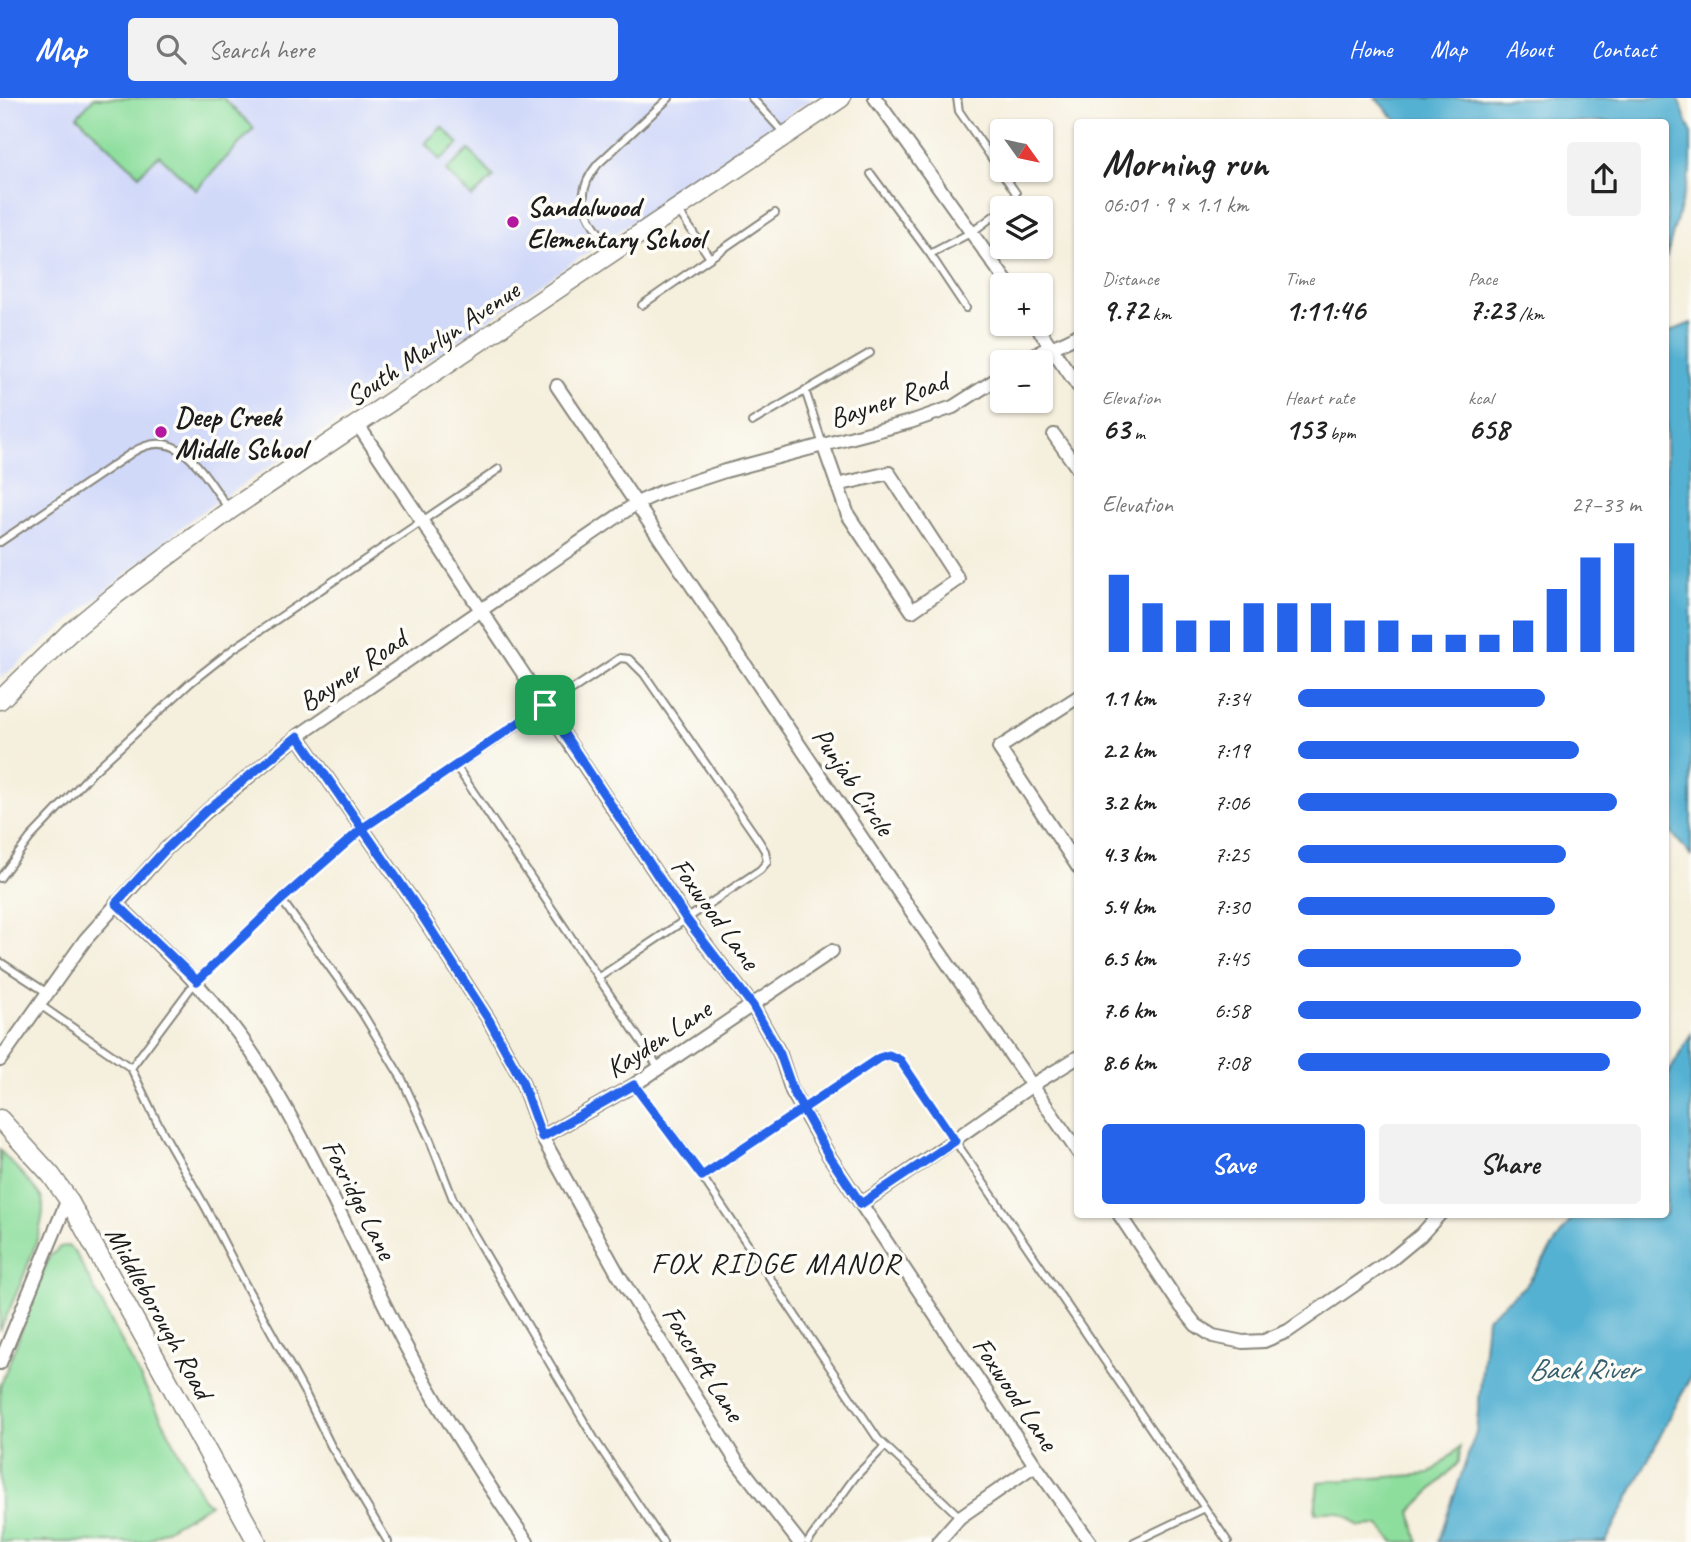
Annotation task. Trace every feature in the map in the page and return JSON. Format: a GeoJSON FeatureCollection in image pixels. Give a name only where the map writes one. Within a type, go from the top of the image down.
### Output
{"type":"FeatureCollection","features":[{"type":"Feature","properties":{"kind":"street","name":"South Marlyn Avenue"},"geometry":{"type":"LineString","coordinates":[[0,700],[68,634],[114,596],[230,510],[841,98]]}},
{"type":"Feature","properties":{"kind":"street"},"geometry":{"type":"LineString","coordinates":[[875,98],[1001,273]]}},
{"type":"Feature","properties":{"kind":"street"},"geometry":{"type":"LineString","coordinates":[[1043,336],[1074,380]]}},
{"type":"Feature","properties":{"kind":"street"},"geometry":{"type":"LineString","coordinates":[[1043,350],[1074,338]]}},
{"type":"Feature","properties":{"kind":"street","name":"Bayner Road"},"geometry":{"type":"LineString","coordinates":[[0,1060],[85,940],[166,849],[206,811],[298,736],[638,503],[661,492],[715,474],[910,422],[953,407],[990,383]]}},
{"type":"Feature","properties":{"kind":"street","name":"Punjab Circle"},"geometry":{"type":"LineString","coordinates":[[557,386],[912,912],[1074,1146]]}},
{"type":"Feature","properties":{"kind":"street","name":"Foxwood Lane"},"geometry":{"type":"LineString","coordinates":[[358,425],[687,920],[753,1006],[780,1054],[793,1091],[829,1156],[1035,1465],[1090,1542]]}},
{"type":"Feature","properties":{"kind":"street"},"geometry":{"type":"LineString","coordinates":[[1054,435],[1074,463]]}},
{"type":"Feature","properties":{"kind":"street"},"geometry":{"type":"LineString","coordinates":[[824,447],[837,485],[848,515],[912,611],[958,579],[889,473],[837,485]]}},
{"type":"Feature","properties":{"kind":"street"},"geometry":{"type":"LineString","coordinates":[[1074,700],[999,748],[1074,861]]}},
{"type":"Feature","properties":{"kind":"street","name":"Foxcroft Lane"},"geometry":{"type":"LineString","coordinates":[[298,736],[363,828],[489,1020],[521,1079],[542,1137],[618,1273],[737,1462],[799,1542]]}},
{"type":"Feature","properties":{"kind":"street","name":"Foxridge Lane"},"geometry":{"type":"LineString","coordinates":[[116,903],[197,981],[260,1065],[338,1206],[424,1380],[483,1479],[527,1542]]}},
{"type":"Feature","properties":{"kind":"street","name":"Kayden Lane"},"geometry":{"type":"LineString","coordinates":[[542,1137],[634,1085],[832,951]]}},
{"type":"Feature","properties":{"kind":"street"},"geometry":{"type":"LineString","coordinates":[[861,1204],[1031,1086],[1074,1060]]}},
{"type":"Feature","properties":{"kind":"street","name":"Middleborough Road"},"geometry":{"type":"LineString","coordinates":[[0,1119],[51,1174],[68,1199],[257,1542]]}},
{"type":"Feature","properties":{"kind":"street"},"geometry":{"type":"LineString","coordinates":[[0,1363],[68,1199]]}},
{"type":"Feature","properties":{"kind":"street"},"geometry":{"type":"LineString","coordinates":[[1122,1218],[1196,1325],[1213,1336],[1243,1342],[1264,1342],[1288,1331],[1392,1259],[1436,1218]]}},
{"type":"Feature","properties":{"kind":"street"},"geometry":{"type":"LineString","coordinates":[[942,1541],[960,1517],[1035,1465]]}},
{"type":"Feature","properties":{"kind":"lane"},"geometry":{"type":"LineString","coordinates":[[613,254],[585,210],[583,187],[598,164],[669,98]]}},
{"type":"Feature","properties":{"kind":"lane"},"geometry":{"type":"LineString","coordinates":[[752,98],[786,135]]}},
{"type":"Feature","properties":{"kind":"lane"},"geometry":{"type":"LineString","coordinates":[[957,98],[958,111],[1016,193],[1014,196]]}},
{"type":"Feature","properties":{"kind":"lane"},"geometry":{"type":"LineString","coordinates":[[871,174],[966,308]]}},
{"type":"Feature","properties":{"kind":"lane"},"geometry":{"type":"LineString","coordinates":[[677,208],[710,258]]}},
{"type":"Feature","properties":{"kind":"lane"},"geometry":{"type":"LineString","coordinates":[[642,305],[775,213]]}},
{"type":"Feature","properties":{"kind":"lane"},"geometry":{"type":"LineString","coordinates":[[930,254],[972,232],[990,218]]}},
{"type":"Feature","properties":{"kind":"lane","name":"Bayner Road"},"geometry":{"type":"LineString","coordinates":[[752,422],[870,353]]}},
{"type":"Feature","properties":{"kind":"lane","name":"Bayner Road"},"geometry":{"type":"LineString","coordinates":[[805,390],[824,447]]}},
{"type":"Feature","properties":{"kind":"lane"},"geometry":{"type":"LineString","coordinates":[[0,542],[133,452],[143,446],[155,444],[167,444],[190,456],[230,510]]}},
{"type":"Feature","properties":{"kind":"lane"},"geometry":{"type":"LineString","coordinates":[[0,878],[30,838],[92,773],[190,683],[233,649],[499,469]]}},
{"type":"Feature","properties":{"kind":"lane"},"geometry":{"type":"LineString","coordinates":[[131,1068],[197,981],[281,900],[363,828],[620,657],[629,659],[644,674],[759,841],[767,862],[760,870],[598,978]]}},
{"type":"Feature","properties":{"kind":"lane"},"geometry":{"type":"LineString","coordinates":[[456,766],[659,1068]]}},
{"type":"Feature","properties":{"kind":"lane"},"geometry":{"type":"LineString","coordinates":[[281,900],[361,1011],[402,1079],[453,1199],[595,1440],[663,1542]]}},
{"type":"Feature","properties":{"kind":"lane"},"geometry":{"type":"LineString","coordinates":[[0,962],[46,992]]}},
{"type":"Feature","properties":{"kind":"lane"},"geometry":{"type":"LineString","coordinates":[[38,1004],[131,1068],[157,1122],[206,1208],[331,1446],[388,1542]]}},
{"type":"Feature","properties":{"kind":"lane"},"geometry":{"type":"LineString","coordinates":[[702,1176],[879,1058],[889,1055],[900,1060],[1228,1542]]}},
{"type":"Feature","properties":{"kind":"lane"},"geometry":{"type":"LineString","coordinates":[[634,1085],[702,1176],[802,1329],[884,1447],[960,1517]]}},
{"type":"Feature","properties":{"kind":"lane"},"geometry":{"type":"LineString","coordinates":[[808,1542],[855,1477],[884,1447]]}},
{"type":"Feature","properties":{"kind":"lane"},"geometry":{"type":"LineString","coordinates":[[1134,1542],[1205,1508]]}},
{"type":"Feature","properties":{"kind":"shaded area","name":"Deep Creek Middle School"},"geometry":{"type":"Polygon","coordinates":[[[0,98],[814,98],[194,517],[0,679],[0,98]]]}},
{"type":"Feature","properties":{"kind":"green space"},"geometry":{"type":"Polygon","coordinates":[[[94,98],[223,98],[254,128],[196,190],[159,155],[139,175],[77,116],[94,98]]]}},
{"type":"Feature","properties":{"kind":"green space"},"geometry":{"type":"Polygon","coordinates":[[[442,127],[459,144],[440,160],[425,143],[442,127]]]}},
{"type":"Feature","properties":{"kind":"green space"},"geometry":{"type":"Polygon","coordinates":[[[469,150],[494,177],[472,197],[446,171],[469,150]]]}},
{"type":"Feature","properties":{"kind":"green space"},"geometry":{"type":"Polygon","coordinates":[[[0,1150],[40,1195],[43,1211],[28,1265],[0,1331],[0,1150]]]}},
{"type":"Feature","properties":{"kind":"green space"},"geometry":{"type":"Polygon","coordinates":[[[68,1246],[75,1252],[204,1500],[210,1504],[145,1542],[0,1542],[0,1387],[49,1257],[60,1247],[68,1246]]]}},
{"type":"Feature","properties":{"kind":"green space"},"geometry":{"type":"Polygon","coordinates":[[[1460,1447],[1459,1462],[1411,1511],[1418,1542],[1394,1542],[1378,1525],[1359,1526],[1339,1513],[1315,1513],[1318,1482],[1430,1474],[1460,1447]]]}},
{"type":"Feature","properties":{"kind":"water"},"geometry":{"type":"Polygon","coordinates":[[[1375,98],[1678,98],[1691,132],[1691,168],[1669,247],[1669,119],[1395,119],[1375,98]]]}},
{"type":"Feature","properties":{"kind":"water"},"geometry":{"type":"Polygon","coordinates":[[[1691,323],[1691,856],[1669,830],[1669,332],[1691,323]]]}},
{"type":"Feature","properties":{"kind":"water","name":"Back River"},"geometry":{"type":"Polygon","coordinates":[[[1691,1034],[1691,1376],[1606,1542],[1438,1542],[1476,1432],[1487,1318],[1527,1284],[1572,1218],[1669,1218],[1669,1073],[1691,1034]]]}},
{"type":"Feature","properties":{"kind":"place","name":"Sandalwood Elementary School"},"geometry":{"type":"Point","coordinates":[513,222]}},
{"type":"Feature","properties":{"kind":"place","name":"Deep Creek Middle School"},"geometry":{"type":"Point","coordinates":[161,432]}},
{"type":"Feature","properties":{"kind":"district","name":"FOX RIDGE MANOR"},"geometry":{"type":"Point","coordinates":[776,1263]}},
{"type":"Feature","properties":{"kind":"route"},"geometry":{"type":"LineString","coordinates":[[545,705],[363,828],[281,900],[197,981],[116,903],[206,811],[298,736],[363,828],[412,900],[489,1020],[521,1079],[542,1137],[634,1085],[702,1176],[803,1110],[879,1058],[889,1055],[900,1060],[955,1141],[861,1204],[803,1110],[780,1054],[753,1006],[687,920],[545,705]]}}]}
